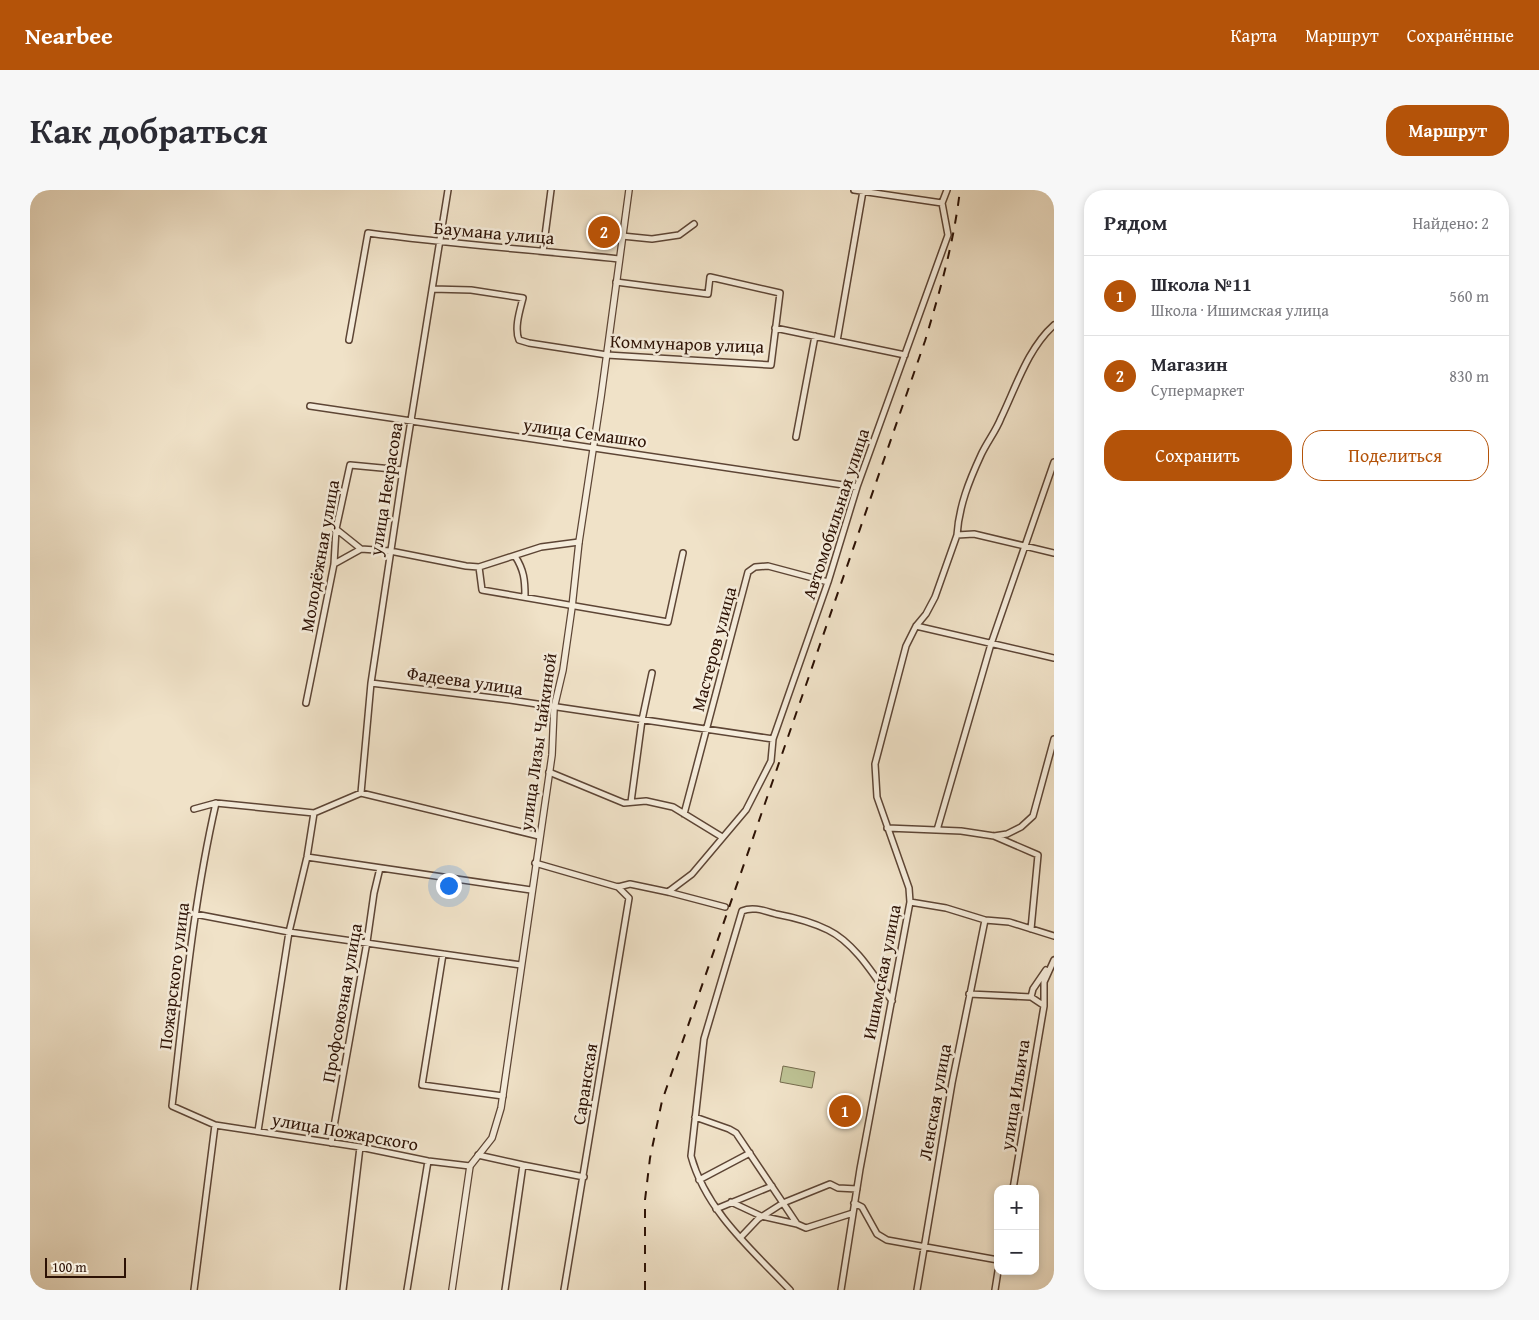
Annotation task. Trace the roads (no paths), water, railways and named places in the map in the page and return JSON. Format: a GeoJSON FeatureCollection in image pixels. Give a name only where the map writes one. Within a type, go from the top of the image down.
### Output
{"type":"FeatureCollection","features":[{"type":"Feature","properties":{"kind":"street","name":"улица Некрасова"},"geometry":{"type":"LineString","coordinates":[[361,793],[371,683],[390,551],[448,190]]}},
{"type":"Feature","properties":{"kind":"street"},"geometry":{"type":"LineString","coordinates":[[544,251],[551,190]]}},
{"type":"Feature","properties":{"kind":"street","name":"улица Лизы Чайкиной"},"geometry":{"type":"LineString","coordinates":[[452,1290],[470,1166],[492,1138],[497,1125],[503,1096],[554,735],[554,708],[563,670],[579,542],[629,190]]}},
{"type":"Feature","properties":{"kind":"street"},"geometry":{"type":"LineString","coordinates":[[854,190],[942,203],[947,190]]}},
{"type":"Feature","properties":{"kind":"street"},"geometry":{"type":"LineString","coordinates":[[837,340],[863,191]]}},
{"type":"Feature","properties":{"kind":"street","name":"Автомобильная улица"},"geometry":{"type":"LineString","coordinates":[[668,892],[692,874],[746,810],[771,761],[773,739],[828,582],[857,487],[948,235],[942,203]]}},
{"type":"Feature","properties":{"kind":"street"},"geometry":{"type":"LineString","coordinates":[[622,236],[652,239],[672,236],[684,233],[694,224]]}},
{"type":"Feature","properties":{"kind":"street","name":"Баумана улица"},"geometry":{"type":"LineString","coordinates":[[349,340],[368,233],[439,243],[619,259]]}},
{"type":"Feature","properties":{"kind":"street","name":"Коммунаров улица"},"geometry":{"type":"LineString","coordinates":[[432,289],[471,290],[523,298],[518,321],[519,340],[607,355],[771,365],[780,293],[710,277],[708,294],[616,282]]}},
{"type":"Feature","properties":{"kind":"street","name":"Ишимская улица"},"geometry":{"type":"LineString","coordinates":[[842,1290],[854,1203],[910,902],[909,888],[877,797],[875,764],[899,667],[906,646],[916,626],[926,614],[935,597],[957,535],[963,498],[982,454],[1000,422],[1033,350],[1054,325]]}},
{"type":"Feature","properties":{"kind":"street"},"geometry":{"type":"LineString","coordinates":[[776,328],[905,356]]}},
{"type":"Feature","properties":{"kind":"street"},"geometry":{"type":"LineString","coordinates":[[796,436],[815,336]]}},
{"type":"Feature","properties":{"kind":"street","name":"улица Семашко"},"geometry":{"type":"LineString","coordinates":[[310,406],[857,487]]}},
{"type":"Feature","properties":{"kind":"street"},"geometry":{"type":"LineString","coordinates":[[938,830],[991,644],[1054,462]]}},
{"type":"Feature","properties":{"kind":"street","name":"Молодёжная улица"},"geometry":{"type":"LineString","coordinates":[[306,703],[334,564],[336,529],[350,465],[402,470]]}},
{"type":"Feature","properties":{"kind":"street"},"geometry":{"type":"LineString","coordinates":[[336,529],[361,550]]}},
{"type":"Feature","properties":{"kind":"street"},"geometry":{"type":"LineString","coordinates":[[957,535],[974,534],[1054,553]]}},
{"type":"Feature","properties":{"kind":"street"},"geometry":{"type":"LineString","coordinates":[[334,564],[361,550],[390,551],[466,566],[479,566],[541,547],[579,542]]}},
{"type":"Feature","properties":{"kind":"street"},"geometry":{"type":"LineString","coordinates":[[479,566],[482,590],[668,622],[682,553]]}},
{"type":"Feature","properties":{"kind":"street"},"geometry":{"type":"LineString","coordinates":[[515,556],[522,566],[524,596]]}},
{"type":"Feature","properties":{"kind":"street","name":"Мастеров улица"},"geometry":{"type":"LineString","coordinates":[[684,814],[748,572],[755,567],[768,566],[828,582]]}},
{"type":"Feature","properties":{"kind":"street"},"geometry":{"type":"LineString","coordinates":[[916,626],[1054,658]]}},
{"type":"Feature","properties":{"kind":"street"},"geometry":{"type":"LineString","coordinates":[[631,802],[642,720],[652,673]]}},
{"type":"Feature","properties":{"kind":"street","name":"Фадеева улица"},"geometry":{"type":"LineString","coordinates":[[371,683],[501,699],[773,739]]}},
{"type":"Feature","properties":{"kind":"street"},"geometry":{"type":"LineString","coordinates":[[887,828],[938,830],[994,836],[1007,834],[1021,827],[1032,816],[1054,739]]}},
{"type":"Feature","properties":{"kind":"street"},"geometry":{"type":"LineString","coordinates":[[549,772],[624,803],[646,801],[673,807],[722,837]]}},
{"type":"Feature","properties":{"kind":"street"},"geometry":{"type":"LineString","coordinates":[[194,808],[216,804],[314,813],[361,793],[539,836]]}},
{"type":"Feature","properties":{"kind":"street","name":"Пожарского улица"},"geometry":{"type":"LineString","coordinates":[[215,1125],[172,1106],[195,914],[216,804]]}},
{"type":"Feature","properties":{"kind":"street"},"geometry":{"type":"LineString","coordinates":[[258,1131],[289,932],[307,857],[314,813]]}},
{"type":"Feature","properties":{"kind":"street"},"geometry":{"type":"LineString","coordinates":[[994,836],[1038,855],[1031,929]]}},
{"type":"Feature","properties":{"kind":"street"},"geometry":{"type":"LineString","coordinates":[[307,857],[531,890]]}},
{"type":"Feature","properties":{"kind":"street"},"geometry":{"type":"LineString","coordinates":[[535,863],[618,887],[630,884],[725,906]]}},
{"type":"Feature","properties":{"kind":"street","name":"Профсоюзная улица"},"geometry":{"type":"LineString","coordinates":[[331,1143],[374,893],[380,868]]}},
{"type":"Feature","properties":{"kind":"street","name":"Саранская"},"geometry":{"type":"LineString","coordinates":[[564,1290],[629,898],[618,887]]}},
{"type":"Feature","properties":{"kind":"street"},"geometry":{"type":"LineString","coordinates":[[910,902],[924,903],[985,920],[1009,922],[1054,936]]}},
{"type":"Feature","properties":{"kind":"street"},"geometry":{"type":"LineString","coordinates":[[790,1290],[740,1238],[716,1209],[699,1180],[690,1156],[704,1039],[742,911],[757,909],[783,915],[828,930],[845,943],[863,961],[892,1001]]}},
{"type":"Feature","properties":{"kind":"street"},"geometry":{"type":"LineString","coordinates":[[195,914],[289,932],[521,965]]}},
{"type":"Feature","properties":{"kind":"street","name":"Ленская улица"},"geometry":{"type":"LineString","coordinates":[[917,1290],[969,994],[985,920]]}},
{"type":"Feature","properties":{"kind":"street"},"geometry":{"type":"LineString","coordinates":[[443,954],[422,1085],[503,1096]]}},
{"type":"Feature","properties":{"kind":"street"},"geometry":{"type":"LineString","coordinates":[[1031,997],[1033,989],[1054,960]]}},
{"type":"Feature","properties":{"kind":"street","name":"улица Ильича"},"geometry":{"type":"LineString","coordinates":[[1014,1185],[1044,1006],[1044,982],[1054,960]]}},
{"type":"Feature","properties":{"kind":"street"},"geometry":{"type":"LineString","coordinates":[[969,994],[1031,997],[1044,1006]]}},
{"type":"Feature","properties":{"kind":"street"},"geometry":{"type":"LineString","coordinates":[[695,1117],[733,1131],[750,1153],[797,1224]]}},
{"type":"Feature","properties":{"kind":"street"},"geometry":{"type":"LineString","coordinates":[[194,1290],[215,1125]]}},
{"type":"Feature","properties":{"kind":"street","name":"улица Пожарского"},"geometry":{"type":"LineString","coordinates":[[215,1125],[360,1147],[428,1161],[470,1166]]}},
{"type":"Feature","properties":{"kind":"street"},"geometry":{"type":"LineString","coordinates":[[343,1290],[360,1147]]}},
{"type":"Feature","properties":{"kind":"street"},"geometry":{"type":"LineString","coordinates":[[699,1180],[750,1153]]}},
{"type":"Feature","properties":{"kind":"street"},"geometry":{"type":"LineString","coordinates":[[478,1155],[584,1177]]}},
{"type":"Feature","properties":{"kind":"street"},"geometry":{"type":"LineString","coordinates":[[407,1290],[428,1161]]}},
{"type":"Feature","properties":{"kind":"street"},"geometry":{"type":"LineString","coordinates":[[504,1290],[523,1165]]}},
{"type":"Feature","properties":{"kind":"street"},"geometry":{"type":"LineString","coordinates":[[740,1238],[761,1216],[784,1203],[830,1184],[838,1188],[857,1189]]}},
{"type":"Feature","properties":{"kind":"street"},"geometry":{"type":"LineString","coordinates":[[716,1209],[772,1186]]}},
{"type":"Feature","properties":{"kind":"street"},"geometry":{"type":"LineString","coordinates":[[731,1202],[761,1216],[797,1224],[806,1228],[853,1213]]}},
{"type":"Feature","properties":{"kind":"street"},"geometry":{"type":"LineString","coordinates":[[854,1203],[862,1207],[877,1234],[887,1240],[994,1259]]}},
{"type":"Feature","properties":{"kind":"street"},"geometry":{"type":"LineString","coordinates":[[995,1290],[997,1275]]}},
{"type":"Feature","properties":{"kind":"railway"},"geometry":{"type":"LineString","coordinates":[[645,1290],[645,1200],[650,1158],[662,1101],[925,341],[950,247],[960,190]]}},
{"type":"Feature","properties":{"kind":"place","name":"Магазин"},"geometry":{"type":"Point","coordinates":[604,232]}},
{"type":"Feature","properties":{"kind":"place","name":"Школа №11"},"geometry":{"type":"Point","coordinates":[845,1111]}}]}
